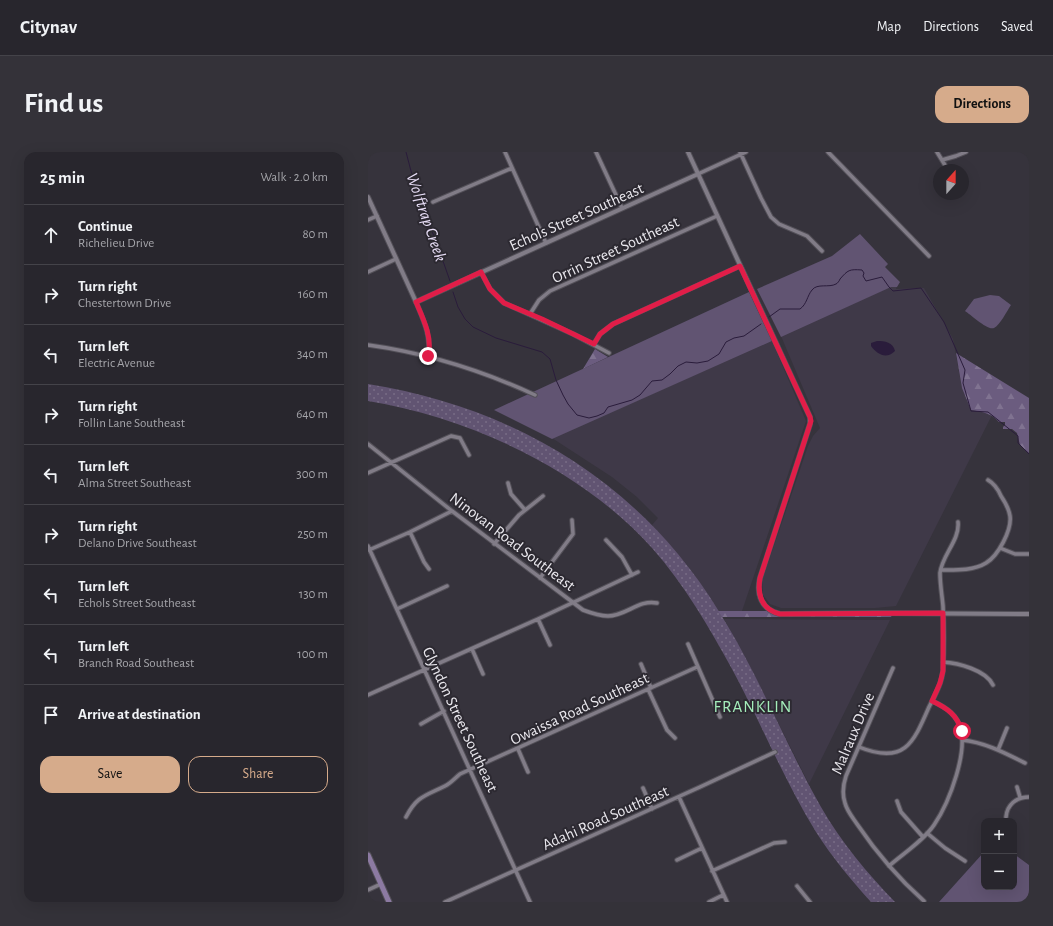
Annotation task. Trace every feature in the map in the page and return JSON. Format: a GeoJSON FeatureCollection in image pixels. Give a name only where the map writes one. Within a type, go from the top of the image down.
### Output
{"type":"FeatureCollection","features":[{"type":"Feature","properties":{"kind":"main road"},"geometry":{"type":"LineString","coordinates":[[368,855],[389,902]]}},
{"type":"Feature","properties":{"kind":"street"},"geometry":{"type":"LineString","coordinates":[[505,152],[546,243]]}},
{"type":"Feature","properties":{"kind":"street"},"geometry":{"type":"LineString","coordinates":[[596,152],[622,208]]}},
{"type":"Feature","properties":{"kind":"street"},"geometry":{"type":"LineString","coordinates":[[688,152],[811,421],[760,578],[758,590],[760,598],[768,609],[780,614],[1029,614]]}},
{"type":"Feature","properties":{"kind":"street","name":"Echols Street Southeast"},"geometry":{"type":"LineString","coordinates":[[416,302],[746,152]]}},
{"type":"Feature","properties":{"kind":"street"},"geometry":{"type":"LineString","coordinates":[[828,152],[929,256]]}},
{"type":"Feature","properties":{"kind":"street"},"geometry":{"type":"LineString","coordinates":[[937,152],[944,164]]}},
{"type":"Feature","properties":{"kind":"street"},"geometry":{"type":"LineString","coordinates":[[942,160],[966,152]]}},
{"type":"Feature","properties":{"kind":"street"},"geometry":{"type":"LineString","coordinates":[[741,153],[771,217],[779,224],[807,236],[822,251]]}},
{"type":"Feature","properties":{"kind":"street"},"geometry":{"type":"LineString","coordinates":[[433,202],[512,168]]}},
{"type":"Feature","properties":{"kind":"street"},"geometry":{"type":"LineString","coordinates":[[368,197],[416,302],[427,331],[429,342],[428,356]]}},
{"type":"Feature","properties":{"kind":"street"},"geometry":{"type":"LineString","coordinates":[[368,220],[377,216]]}},
{"type":"Feature","properties":{"kind":"street","name":"Orrin Street Southeast"},"geometry":{"type":"LineString","coordinates":[[530,314],[539,300],[550,291],[717,216]]}},
{"type":"Feature","properties":{"kind":"street"},"geometry":{"type":"LineString","coordinates":[[368,272],[396,259]]}},
{"type":"Feature","properties":{"kind":"street"},"geometry":{"type":"LineString","coordinates":[[594,344],[600,334],[613,324],[740,266]]}},
{"type":"Feature","properties":{"kind":"street"},"geometry":{"type":"LineString","coordinates":[[481,272],[490,289],[499,299],[510,306],[594,344],[609,353]]}},
{"type":"Feature","properties":{"kind":"street"},"geometry":{"type":"LineString","coordinates":[[368,345],[428,356],[477,370],[535,394]]}},
{"type":"Feature","properties":{"kind":"street"},"geometry":{"type":"LineString","coordinates":[[368,472],[448,436],[458,435],[469,455]]}},
{"type":"Feature","properties":{"kind":"street","name":"Ninovan Road Southeast"},"geometry":{"type":"LineString","coordinates":[[368,444],[494,544],[583,610],[609,616],[620,614],[646,602],[657,603]]}},
{"type":"Feature","properties":{"kind":"street"},"geometry":{"type":"LineString","coordinates":[[940,570],[961,570],[980,566],[992,559],[1000,548],[1008,530],[1010,516],[996,487],[988,480]]}},
{"type":"Feature","properties":{"kind":"street"},"geometry":{"type":"LineString","coordinates":[[508,483],[512,494],[525,510]]}},
{"type":"Feature","properties":{"kind":"street"},"geometry":{"type":"LineString","coordinates":[[494,544],[525,510],[543,496]]}},
{"type":"Feature","properties":{"kind":"street"},"geometry":{"type":"LineString","coordinates":[[369,549],[410,532],[452,511]]}},
{"type":"Feature","properties":{"kind":"street"},"geometry":{"type":"LineString","coordinates":[[540,578],[573,534],[572,520]]}},
{"type":"Feature","properties":{"kind":"street"},"geometry":{"type":"LineString","coordinates":[[859,747],[871,752],[885,754],[897,752],[903,749],[914,740],[932,701],[942,676],[943,662],[943,613],[940,570],[957,533],[958,522]]}},
{"type":"Feature","properties":{"kind":"street"},"geometry":{"type":"LineString","coordinates":[[410,532],[424,562],[429,569]]}},
{"type":"Feature","properties":{"kind":"street"},"geometry":{"type":"LineString","coordinates":[[606,540],[622,557],[632,575]]}},
{"type":"Feature","properties":{"kind":"street"},"geometry":{"type":"LineString","coordinates":[[1000,548],[1015,554],[1029,554]]}},
{"type":"Feature","properties":{"kind":"street","name":"Glyndon Street Southeast"},"geometry":{"type":"LineString","coordinates":[[369,549],[530,902]]}},
{"type":"Feature","properties":{"kind":"street"},"geometry":{"type":"LineString","coordinates":[[368,695],[538,619],[638,572]]}},
{"type":"Feature","properties":{"kind":"street"},"geometry":{"type":"LineString","coordinates":[[397,609],[448,586]]}},
{"type":"Feature","properties":{"kind":"street"},"geometry":{"type":"LineString","coordinates":[[538,619],[550,645]]}},
{"type":"Feature","properties":{"kind":"street"},"geometry":{"type":"LineString","coordinates":[[688,644],[720,717]]}},
{"type":"Feature","properties":{"kind":"street"},"geometry":{"type":"LineString","coordinates":[[472,649],[483,674]]}},
{"type":"Feature","properties":{"kind":"street"},"geometry":{"type":"LineString","coordinates":[[943,662],[954,662],[963,665],[987,677],[993,684]]}},
{"type":"Feature","properties":{"kind":"street"},"geometry":{"type":"LineString","coordinates":[[641,664],[649,688],[667,730],[675,738]]}},
{"type":"Feature","properties":{"kind":"street","name":"Owaissa Road Southeast"},"geometry":{"type":"LineString","coordinates":[[406,817],[419,799],[445,786],[460,774],[697,667]]}},
{"type":"Feature","properties":{"kind":"street","name":"Malraux Drive"},"geometry":{"type":"LineString","coordinates":[[893,668],[844,780],[844,802],[863,832],[889,866],[924,901]]}},
{"type":"Feature","properties":{"kind":"street"},"geometry":{"type":"LineString","coordinates":[[889,866],[927,833],[939,816],[955,781],[960,764],[962,740],[960,725],[953,714],[944,707],[932,701]]}},
{"type":"Feature","properties":{"kind":"street"},"geometry":{"type":"LineString","coordinates":[[421,724],[444,711]]}},
{"type":"Feature","properties":{"kind":"street"},"geometry":{"type":"LineString","coordinates":[[998,750],[1007,728]]}},
{"type":"Feature","properties":{"kind":"street"},"geometry":{"type":"LineString","coordinates":[[962,740],[977,742],[1025,763]]}},
{"type":"Feature","properties":{"kind":"street"},"geometry":{"type":"LineString","coordinates":[[518,749],[528,772]]}},
{"type":"Feature","properties":{"kind":"street","name":"Adahi Road Southeast"},"geometry":{"type":"LineString","coordinates":[[445,902],[679,797],[775,752]]}},
{"type":"Feature","properties":{"kind":"street"},"geometry":{"type":"LineString","coordinates":[[1017,787],[1020,797]]}},
{"type":"Feature","properties":{"kind":"street"},"geometry":{"type":"LineString","coordinates":[[643,788],[652,809]]}},
{"type":"Feature","properties":{"kind":"street"},"geometry":{"type":"LineString","coordinates":[[1006,817],[1008,808],[1020,797],[1029,796]]}},
{"type":"Feature","properties":{"kind":"street"},"geometry":{"type":"LineString","coordinates":[[679,797],[727,902]]}},
{"type":"Feature","properties":{"kind":"street"},"geometry":{"type":"LineString","coordinates":[[897,801],[901,812],[923,837]]}},
{"type":"Feature","properties":{"kind":"street"},"geometry":{"type":"LineString","coordinates":[[927,833],[945,848],[965,861]]}},
{"type":"Feature","properties":{"kind":"street"},"geometry":{"type":"LineString","coordinates":[[712,871],[774,843],[785,842]]}},
{"type":"Feature","properties":{"kind":"street"},"geometry":{"type":"LineString","coordinates":[[677,860],[702,848]]}},
{"type":"Feature","properties":{"kind":"street"},"geometry":{"type":"LineString","coordinates":[[368,890],[381,884]]}},
{"type":"Feature","properties":{"kind":"street"},"geometry":{"type":"LineString","coordinates":[[797,886],[810,902]]}},
{"type":"Feature","properties":{"kind":"street"},"geometry":{"type":"LineString","coordinates":[[709,902],[723,895]]}},
{"type":"Feature","properties":{"kind":"shaded area"},"geometry":{"type":"Polygon","coordinates":[[[860,234],[888,264],[885,267],[900,282],[897,287],[891,287],[781,337],[757,289],[832,256],[860,234]]]}},
{"type":"Feature","properties":{"kind":"shaded area"},"geometry":{"type":"Polygon","coordinates":[[[892,286],[897,286],[896,289],[924,288],[953,339],[962,388],[987,413],[992,415],[896,606],[875,608],[781,608],[770,604],[763,595],[762,581],[808,446],[813,436],[820,428],[781,336],[892,286]]]}},
{"type":"Feature","properties":{"kind":"shaded area"},"geometry":{"type":"Polygon","coordinates":[[[749,292],[772,341],[552,439],[494,410],[749,292]]]}},
{"type":"Feature","properties":{"kind":"shaded area"},"geometry":{"type":"Polygon","coordinates":[[[990,295],[999,296],[1011,305],[999,324],[994,328],[984,325],[965,311],[974,299],[990,295]]]}},
{"type":"Feature","properties":{"kind":"shaded area"},"geometry":{"type":"Polygon","coordinates":[[[772,341],[806,421],[742,611],[718,611],[687,565],[652,525],[658,518],[637,497],[612,477],[552,438],[772,341]]]}},
{"type":"Feature","properties":{"kind":"shaded area"},"geometry":{"type":"Polygon","coordinates":[[[877,341],[891,344],[895,351],[892,354],[882,355],[871,346],[871,343],[877,341]]]}},
{"type":"Feature","properties":{"kind":"shaded area"},"geometry":{"type":"Polygon","coordinates":[[[368,384],[413,393],[456,405],[498,421],[539,440],[577,463],[613,490],[647,520],[689,568],[728,626],[762,689],[803,774],[837,833],[874,880],[895,902],[871,902],[849,877],[816,832],[793,792],[743,689],[705,622],[664,562],[624,520],[593,495],[559,472],[485,434],[446,420],[407,409],[368,401],[368,384]]]}},
{"type":"Feature","properties":{"kind":"shaded area"},"geometry":{"type":"Polygon","coordinates":[[[724,619],[890,620],[809,784],[753,673],[724,619]]]}},
{"type":"Feature","properties":{"kind":"shaded area"},"geometry":{"type":"Polygon","coordinates":[[[981,855],[981,890],[1017,890],[1017,856],[1029,865],[1029,902],[939,902],[981,855]]]}},
{"type":"Feature","properties":{"kind":"green space"},"geometry":{"type":"Polygon","coordinates":[[[595,349],[608,357],[583,369],[595,349]]]}},
{"type":"Feature","properties":{"kind":"green space"},"geometry":{"type":"Polygon","coordinates":[[[956,353],[1029,398],[1029,453],[1020,445],[1017,433],[1012,429],[1003,429],[1005,422],[999,422],[983,412],[971,410],[962,388],[956,353]]]}},
{"type":"Feature","properties":{"kind":"green space"},"geometry":{"type":"Polygon","coordinates":[[[718,611],[894,611],[891,617],[722,617],[718,611]]]}},
{"type":"Feature","properties":{"kind":"waterway","name":"Wolftrap Creek"},"geometry":{"type":"LineString","coordinates":[[406,152],[416,190],[450,281]]}},
{"type":"Feature","properties":{"kind":"waterway","name":"Wolftrap Creek"},"geometry":{"type":"LineString","coordinates":[[769,317],[780,309],[800,309],[814,288],[836,284],[851,270],[862,270],[866,281],[882,277],[893,291],[921,288],[944,322],[965,370],[963,383],[971,411],[988,412],[1018,436],[1018,443],[1029,454]]}},
{"type":"Feature","properties":{"kind":"waterway","name":"Wolftrap Creek"},"geometry":{"type":"LineString","coordinates":[[453,292],[458,307],[465,319],[473,327],[496,338],[542,352],[550,359],[556,380],[568,404],[577,415],[589,418],[604,413],[608,407],[632,400],[640,395],[652,381],[662,380],[678,366],[686,362],[697,363],[708,361],[719,354],[726,342],[734,338],[744,336],[761,324]]}},
{"type":"Feature","properties":{"kind":"district","name":"FRANKLIN"},"geometry":{"type":"Point","coordinates":[753,706]}},
{"type":"Feature","properties":{"kind":"route"},"geometry":{"type":"LineString","coordinates":[[428,356],[430,347],[427,331],[416,302],[481,272],[490,289],[504,303],[594,344],[600,334],[613,324],[740,266],[779,348],[811,421],[758,584],[760,598],[768,609],[777,614],[943,613],[943,671],[940,683],[932,701],[949,710],[953,714],[962,731]]}}]}
